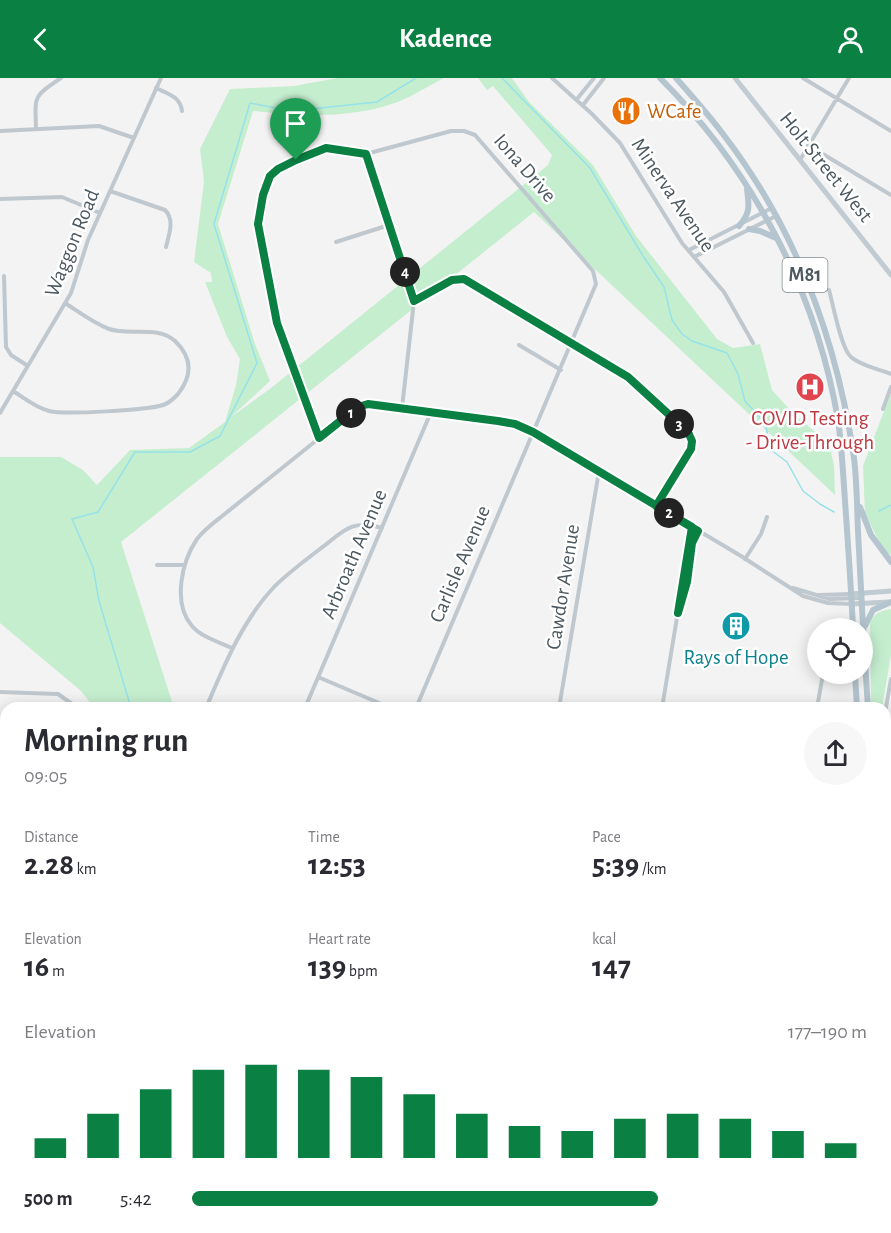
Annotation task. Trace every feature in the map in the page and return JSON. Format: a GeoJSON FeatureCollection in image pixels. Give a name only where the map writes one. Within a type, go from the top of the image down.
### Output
{"type":"FeatureCollection","features":[{"type":"Feature","properties":{"kind":"main road","name":"M81"},"geometry":{"type":"LineString","coordinates":[[658,78],[721,148],[747,185],[764,213],[810,314],[833,395],[841,446],[852,618]]}},
{"type":"Feature","properties":{"kind":"main road","name":"M81"},"geometry":{"type":"LineString","coordinates":[[676,78],[723,133],[772,208],[811,288],[830,344],[847,416],[854,459],[863,618]]}},
{"type":"Feature","properties":{"kind":"main road"},"geometry":{"type":"LineString","coordinates":[[739,226],[747,216],[749,209],[747,185]]}},
{"type":"Feature","properties":{"kind":"main road"},"geometry":{"type":"LineString","coordinates":[[749,229],[776,238]]}},
{"type":"Feature","properties":{"kind":"main road"},"geometry":{"type":"LineString","coordinates":[[858,504],[871,535],[891,562]]}},
{"type":"Feature","properties":{"kind":"main road"},"geometry":{"type":"LineString","coordinates":[[869,618],[873,610],[891,602]]}},
{"type":"Feature","properties":{"kind":"main road"},"geometry":{"type":"LineString","coordinates":[[856,684],[857,702]]}},
{"type":"Feature","properties":{"kind":"main road","name":"M81"},"geometry":{"type":"LineString","coordinates":[[867,684],[868,702]]}},
{"type":"Feature","properties":{"kind":"street"},"geometry":{"type":"LineString","coordinates":[[36,128],[37,97],[61,78]]}},
{"type":"Feature","properties":{"kind":"street","name":"Waggon Road"},"geometry":{"type":"LineString","coordinates":[[0,413],[65,303],[77,277],[88,240],[161,78]]}},
{"type":"Feature","properties":{"kind":"street","name":"Minerva Avenue"},"geometry":{"type":"LineString","coordinates":[[552,78],[577,99],[620,143],[660,209],[694,257],[724,292],[753,343]]}},
{"type":"Feature","properties":{"kind":"street"},"geometry":{"type":"LineString","coordinates":[[577,99],[594,78]]}},
{"type":"Feature","properties":{"kind":"street"},"geometry":{"type":"LineString","coordinates":[[583,105],[604,78]]}},
{"type":"Feature","properties":{"kind":"street","name":"Holt Street West"},"geometry":{"type":"LineString","coordinates":[[735,78],[891,275]]}},
{"type":"Feature","properties":{"kind":"street"},"geometry":{"type":"LineString","coordinates":[[803,78],[891,131]]}},
{"type":"Feature","properties":{"kind":"street"},"geometry":{"type":"LineString","coordinates":[[799,160],[849,78]]}},
{"type":"Feature","properties":{"kind":"street"},"geometry":{"type":"LineString","coordinates":[[156,88],[177,98],[181,103],[182,111]]}},
{"type":"Feature","properties":{"kind":"street"},"geometry":{"type":"LineString","coordinates":[[0,131],[103,127],[134,138]]}},
{"type":"Feature","properties":{"kind":"street","name":"Iona Drive"},"geometry":{"type":"LineString","coordinates":[[319,438],[276,317],[258,219],[270,176],[278,169],[320,149],[332,148],[366,154],[451,130],[464,131],[479,138],[594,273],[596,284],[594,293],[533,432]]}},
{"type":"Feature","properties":{"kind":"street"},"geometry":{"type":"LineString","coordinates":[[808,145],[891,195]]}},
{"type":"Feature","properties":{"kind":"street"},"geometry":{"type":"LineString","coordinates":[[366,154],[414,301],[402,408]]}},
{"type":"Feature","properties":{"kind":"street"},"geometry":{"type":"LineString","coordinates":[[110,191],[165,210],[171,219],[166,247]]}},
{"type":"Feature","properties":{"kind":"street"},"geometry":{"type":"LineString","coordinates":[[0,199],[62,197],[100,213]]}},
{"type":"Feature","properties":{"kind":"street"},"geometry":{"type":"LineString","coordinates":[[689,250],[772,208]]}},
{"type":"Feature","properties":{"kind":"street"},"geometry":{"type":"LineString","coordinates":[[694,257],[776,215]]}},
{"type":"Feature","properties":{"kind":"street"},"geometry":{"type":"LineString","coordinates":[[336,242],[390,225]]}},
{"type":"Feature","properties":{"kind":"street"},"geometry":{"type":"LineString","coordinates":[[4,276],[6,347],[11,355],[28,366]]}},
{"type":"Feature","properties":{"kind":"street"},"geometry":{"type":"LineString","coordinates":[[414,301],[452,280],[464,279],[628,377],[691,437],[692,446],[689,453],[656,506]]}},
{"type":"Feature","properties":{"kind":"street"},"geometry":{"type":"LineString","coordinates":[[829,290],[839,329],[849,355],[855,360],[891,374]]}},
{"type":"Feature","properties":{"kind":"street"},"geometry":{"type":"LineString","coordinates":[[13,391],[41,408],[53,412],[111,411],[161,406],[174,398],[185,384],[189,370],[187,359],[180,347],[166,336],[112,330],[65,303]]}},
{"type":"Feature","properties":{"kind":"street"},"geometry":{"type":"LineString","coordinates":[[519,345],[561,370]]}},
{"type":"Feature","properties":{"kind":"street"},"geometry":{"type":"LineString","coordinates":[[883,409],[891,387]]}},
{"type":"Feature","properties":{"kind":"street"},"geometry":{"type":"LineString","coordinates":[[232,648],[200,633],[188,620],[182,598],[185,565],[193,546],[208,527],[319,438],[362,405],[373,404],[515,424],[533,432],[599,471],[803,596],[819,602],[862,598],[891,591]]}},
{"type":"Feature","properties":{"kind":"street","name":"Arbroath Avenue"},"geometry":{"type":"LineString","coordinates":[[308,702],[431,412]]}},
{"type":"Feature","properties":{"kind":"street","name":"Carlisle Avenue"},"geometry":{"type":"LineString","coordinates":[[419,702],[533,432]]}},
{"type":"Feature","properties":{"kind":"street","name":"Cawdor Avenue"},"geometry":{"type":"LineString","coordinates":[[560,702],[599,471]]}},
{"type":"Feature","properties":{"kind":"street"},"geometry":{"type":"LineString","coordinates":[[745,559],[761,534],[767,518]]}},
{"type":"Feature","properties":{"kind":"street"},"geometry":{"type":"LineString","coordinates":[[209,702],[232,648],[259,604],[274,587],[354,525],[367,524],[382,528]]}},
{"type":"Feature","properties":{"kind":"street"},"geometry":{"type":"LineString","coordinates":[[686,572],[692,527]]}},
{"type":"Feature","properties":{"kind":"street"},"geometry":{"type":"LineString","coordinates":[[663,702],[686,572],[692,543],[698,531]]}},
{"type":"Feature","properties":{"kind":"street"},"geometry":{"type":"LineString","coordinates":[[156,565],[185,565]]}},
{"type":"Feature","properties":{"kind":"street"},"geometry":{"type":"LineString","coordinates":[[792,588],[819,596],[891,602]]}},
{"type":"Feature","properties":{"kind":"street"},"geometry":{"type":"LineString","coordinates":[[318,677],[377,702]]}},
{"type":"Feature","properties":{"kind":"street"},"geometry":{"type":"LineString","coordinates":[[887,702],[891,679]]}},
{"type":"Feature","properties":{"kind":"street"},"geometry":{"type":"LineString","coordinates":[[818,702],[821,684]]}},
{"type":"Feature","properties":{"kind":"street"},"geometry":{"type":"LineString","coordinates":[[0,692],[54,694],[70,702]]}},
{"type":"Feature","properties":{"kind":"green space"},"geometry":{"type":"Polygon","coordinates":[[[337,78],[444,78],[401,101],[360,112],[306,115],[253,111],[218,224],[255,344],[270,381],[231,417],[271,388],[548,165],[552,155],[493,86],[487,90],[478,78],[512,78],[529,102],[593,165],[636,236],[717,339],[733,348],[760,344],[772,390],[794,414],[829,444],[834,465],[835,495],[534,212],[121,542],[172,702],[89,702],[81,691],[0,623],[0,457],[61,457],[83,470],[97,485],[130,450],[189,448],[225,422],[236,385],[240,359],[227,337],[205,282],[212,282],[211,273],[194,262],[204,182],[200,149],[230,89],[294,86],[337,78]]]}},
{"type":"Feature","properties":{"kind":"green space"},"geometry":{"type":"Polygon","coordinates":[[[891,393],[891,555],[883,550],[865,513],[863,466],[891,393]]]}},
{"type":"Feature","properties":{"kind":"green space"},"geometry":{"type":"Polygon","coordinates":[[[891,609],[891,655],[883,702],[871,702],[873,618],[878,613],[891,609]]]}},
{"type":"Feature","properties":{"kind":"waterway"},"geometry":{"type":"LineString","coordinates":[[129,702],[99,601],[93,567],[72,519],[98,512],[135,452],[190,452],[220,436],[257,363],[214,224],[250,103],[292,111],[377,102],[416,78]]}},
{"type":"Feature","properties":{"kind":"waterway"},"geometry":{"type":"LineString","coordinates":[[502,78],[590,168],[664,287],[672,320],[682,334],[692,341],[727,353],[738,374],[745,401],[765,423],[771,450],[787,462],[803,491],[834,512]]}},
{"type":"Feature","properties":{"kind":"waterway"},"geometry":{"type":"LineString","coordinates":[[879,511],[891,505]]}},
{"type":"Feature","properties":{"kind":"place","name":"WCafe"},"geometry":{"type":"Point","coordinates":[626,111]}},
{"type":"Feature","properties":{"kind":"place","name":"COVID Testing - Drive-Through"},"geometry":{"type":"Point","coordinates":[810,387]}},
{"type":"Feature","properties":{"kind":"place","name":"Rays of Hope"},"geometry":{"type":"Point","coordinates":[736,626]}},
{"type":"Feature","properties":{"kind":"route"},"geometry":{"type":"LineString","coordinates":[[296,160],[273,172],[270,176],[263,195],[258,224],[277,323],[319,438],[358,407],[368,404],[498,421],[525,428],[587,463],[656,506],[692,527],[678,613],[687,582],[692,543],[698,531],[692,527],[656,506],[691,449],[692,441],[688,432],[628,377],[464,279],[452,280],[414,301],[366,154],[326,148],[296,160]]}}]}
